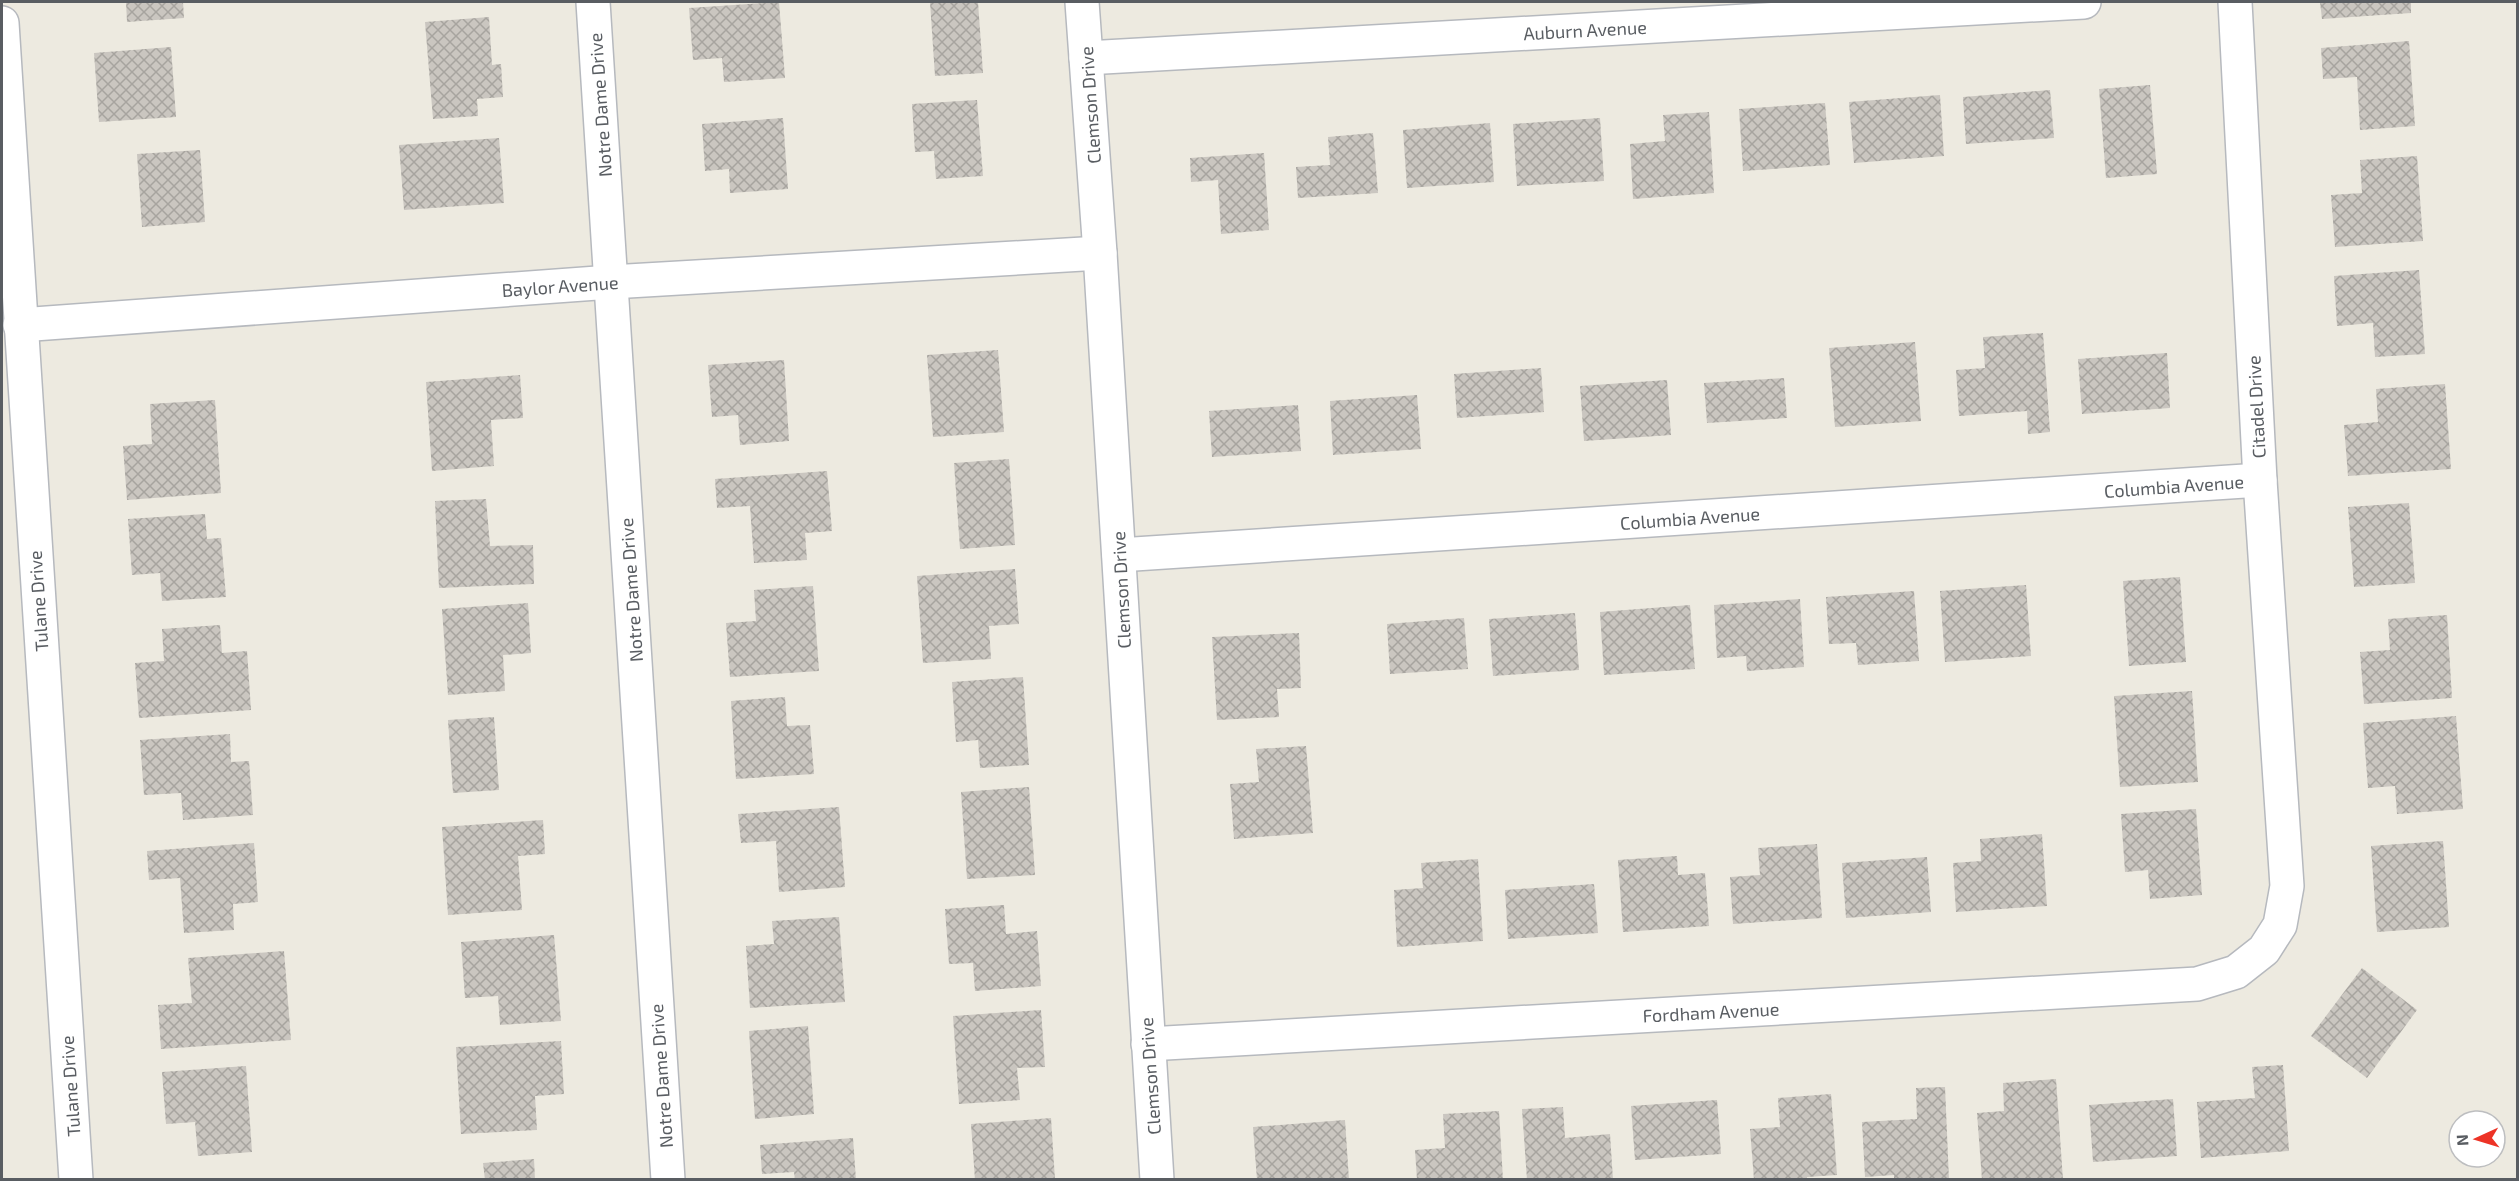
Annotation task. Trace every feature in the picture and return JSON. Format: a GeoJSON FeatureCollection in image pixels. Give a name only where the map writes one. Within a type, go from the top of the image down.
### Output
{"type":"FeatureCollection","features":[{"type":"Feature","properties":{"kind":"street","name":"Notre Dame Drive"},"geometry":{"type":"LineString","coordinates":[[593,2],[668,1179]]}},
{"type":"Feature","properties":{"kind":"street","name":"Clemson Drive"},"geometry":{"type":"LineString","coordinates":[[1082,2],[1100,253],[1157,1179]]}},
{"type":"Feature","properties":{"kind":"street","name":"Auburn Avenue"},"geometry":{"type":"LineString","coordinates":[[1086,58],[2084,2]]}},
{"type":"Feature","properties":{"kind":"street","name":"Citadel Drive"},"geometry":{"type":"LineString","coordinates":[[2235,2],[2260,480],[2287,886],[2280,925],[2264,950]]}},
{"type":"Feature","properties":{"kind":"street","name":"Tulane Drive"},"geometry":{"type":"LineString","coordinates":[[2,23],[76,1179]]}},
{"type":"Feature","properties":{"kind":"street","name":"Baylor Avenue"},"geometry":{"type":"LineString","coordinates":[[20,325],[611,282],[1100,253]]}},
{"type":"Feature","properties":{"kind":"street","name":"Columbia Avenue"},"geometry":{"type":"LineString","coordinates":[[1119,555],[2260,480]]}},
{"type":"Feature","properties":{"kind":"street","name":"Fordham Avenue"},"geometry":{"type":"LineString","coordinates":[[1148,1044],[2197,984],[2236,972],[2264,950]]}},
{"type":"Feature","properties":{"kind":"building"},"geometry":{"type":"Polygon","coordinates":[[[126,2],[183,2],[184,18],[127,22],[126,2]]]}},
{"type":"Feature","properties":{"kind":"building"},"geometry":{"type":"Polygon","coordinates":[[[779,2],[785,78],[724,82],[722,58],[693,60],[689,8],[779,2]]]}},
{"type":"Feature","properties":{"kind":"building"},"geometry":{"type":"Polygon","coordinates":[[[930,2],[978,2],[983,73],[935,76],[930,2]]]}},
{"type":"Feature","properties":{"kind":"building"},"geometry":{"type":"Polygon","coordinates":[[[2320,2],[2411,2],[2411,13],[2322,19],[2320,2]]]}},
{"type":"Feature","properties":{"kind":"building"},"geometry":{"type":"Polygon","coordinates":[[[489,17],[492,65],[501,64],[503,97],[477,99],[478,116],[433,119],[425,22],[489,17]]]}},
{"type":"Feature","properties":{"kind":"building"},"geometry":{"type":"Polygon","coordinates":[[[2409,41],[2415,126],[2360,130],[2357,77],[2323,79],[2321,48],[2409,41]]]}},
{"type":"Feature","properties":{"kind":"building"},"geometry":{"type":"Polygon","coordinates":[[[171,47],[176,117],[99,122],[94,53],[171,47]]]}},
{"type":"Feature","properties":{"kind":"building"},"geometry":{"type":"Polygon","coordinates":[[[2150,85],[2157,174],[2106,178],[2099,89],[2150,85]]]}},
{"type":"Feature","properties":{"kind":"building"},"geometry":{"type":"Polygon","coordinates":[[[2050,90],[2054,138],[1966,144],[1963,97],[2050,90]]]}},
{"type":"Feature","properties":{"kind":"building"},"geometry":{"type":"Polygon","coordinates":[[[1940,95],[1944,156],[1854,163],[1849,102],[1940,95]]]}},
{"type":"Feature","properties":{"kind":"building"},"geometry":{"type":"Polygon","coordinates":[[[977,100],[983,176],[936,179],[934,151],[915,152],[912,104],[977,100]]]}},
{"type":"Feature","properties":{"kind":"building"},"geometry":{"type":"Polygon","coordinates":[[[1825,103],[1830,165],[1743,171],[1739,109],[1825,103]]]}},
{"type":"Feature","properties":{"kind":"building"},"geometry":{"type":"Polygon","coordinates":[[[1709,112],[1714,193],[1633,199],[1630,144],[1665,141],[1663,115],[1709,112]]]}},
{"type":"Feature","properties":{"kind":"building"},"geometry":{"type":"Polygon","coordinates":[[[783,118],[788,189],[730,193],[729,169],[705,171],[702,124],[783,118]]]}},
{"type":"Feature","properties":{"kind":"building"},"geometry":{"type":"Polygon","coordinates":[[[1600,118],[1604,181],[1517,186],[1513,124],[1600,118]]]}},
{"type":"Feature","properties":{"kind":"building"},"geometry":{"type":"Polygon","coordinates":[[[1490,123],[1494,182],[1407,188],[1403,130],[1490,123]]]}},
{"type":"Feature","properties":{"kind":"building"},"geometry":{"type":"Polygon","coordinates":[[[1373,133],[1378,193],[1298,198],[1296,167],[1330,165],[1328,137],[1373,133]]]}},
{"type":"Feature","properties":{"kind":"building"},"geometry":{"type":"Polygon","coordinates":[[[499,138],[504,203],[404,210],[399,145],[499,138]]]}},
{"type":"Feature","properties":{"kind":"building"},"geometry":{"type":"Polygon","coordinates":[[[200,150],[205,222],[142,227],[137,154],[200,150]]]}},
{"type":"Feature","properties":{"kind":"building"},"geometry":{"type":"Polygon","coordinates":[[[1264,153],[1269,230],[1221,234],[1218,180],[1191,182],[1190,158],[1264,153]]]}},
{"type":"Feature","properties":{"kind":"building"},"geometry":{"type":"Polygon","coordinates":[[[2417,156],[2423,241],[2335,247],[2331,195],[2362,193],[2360,160],[2417,156]]]}},
{"type":"Feature","properties":{"kind":"building"},"geometry":{"type":"Polygon","coordinates":[[[2419,270],[2425,354],[2375,357],[2373,323],[2337,326],[2334,276],[2419,270]]]}},
{"type":"Feature","properties":{"kind":"building"},"geometry":{"type":"Polygon","coordinates":[[[2043,333],[2050,432],[2028,434],[2027,411],[1959,416],[1956,370],[1985,368],[1983,337],[2043,333]]]}},
{"type":"Feature","properties":{"kind":"building"},"geometry":{"type":"Polygon","coordinates":[[[1915,342],[1921,421],[1835,427],[1829,348],[1915,342]]]}},
{"type":"Feature","properties":{"kind":"building"},"geometry":{"type":"Polygon","coordinates":[[[998,350],[1004,432],[933,437],[927,355],[998,350]]]}},
{"type":"Feature","properties":{"kind":"building"},"geometry":{"type":"Polygon","coordinates":[[[2167,353],[2170,408],[2082,414],[2078,359],[2167,353]]]}},
{"type":"Feature","properties":{"kind":"building"},"geometry":{"type":"Polygon","coordinates":[[[784,360],[789,441],[740,445],[738,415],[712,417],[708,365],[784,360]]]}},
{"type":"Feature","properties":{"kind":"building"},"geometry":{"type":"Polygon","coordinates":[[[1541,368],[1544,412],[1457,418],[1454,374],[1541,368]]]}},
{"type":"Feature","properties":{"kind":"building"},"geometry":{"type":"Polygon","coordinates":[[[520,375],[523,418],[491,420],[494,466],[432,471],[426,382],[520,375]]]}},
{"type":"Feature","properties":{"kind":"building"},"geometry":{"type":"Polygon","coordinates":[[[1784,378],[1787,418],[1707,423],[1704,383],[1784,378]]]}},
{"type":"Feature","properties":{"kind":"building"},"geometry":{"type":"Polygon","coordinates":[[[1667,380],[1671,435],[1584,441],[1580,386],[1667,380]]]}},
{"type":"Feature","properties":{"kind":"building"},"geometry":{"type":"Polygon","coordinates":[[[2445,384],[2451,469],[2348,476],[2344,425],[2378,422],[2376,389],[2445,384]]]}},
{"type":"Feature","properties":{"kind":"building"},"geometry":{"type":"Polygon","coordinates":[[[1417,395],[1421,449],[1333,455],[1330,401],[1417,395]]]}},
{"type":"Feature","properties":{"kind":"building"},"geometry":{"type":"Polygon","coordinates":[[[215,400],[221,493],[127,500],[123,446],[152,444],[150,404],[215,400]]]}},
{"type":"Feature","properties":{"kind":"building"},"geometry":{"type":"Polygon","coordinates":[[[1298,405],[1301,451],[1212,457],[1209,411],[1298,405]]]}},
{"type":"Feature","properties":{"kind":"building"},"geometry":{"type":"Polygon","coordinates":[[[1009,459],[1015,545],[960,549],[954,463],[1009,459]]]}},
{"type":"Feature","properties":{"kind":"building"},"geometry":{"type":"Polygon","coordinates":[[[827,471],[832,531],[805,533],[807,560],[754,563],[750,506],[717,508],[715,479],[827,471]]]}},
{"type":"Feature","properties":{"kind":"building"},"geometry":{"type":"Polygon","coordinates":[[[486,499],[490,546],[533,545],[534,584],[439,588],[435,501],[486,499]]]}},
{"type":"Feature","properties":{"kind":"building"},"geometry":{"type":"Polygon","coordinates":[[[2409,503],[2415,583],[2354,587],[2348,507],[2409,503]]]}},
{"type":"Feature","properties":{"kind":"building"},"geometry":{"type":"Polygon","coordinates":[[[205,514],[207,539],[221,538],[226,597],[162,601],[160,573],[132,575],[128,519],[205,514]]]}},
{"type":"Feature","properties":{"kind":"building"},"geometry":{"type":"Polygon","coordinates":[[[1015,569],[1019,624],[989,626],[991,659],[923,663],[917,576],[1015,569]]]}},
{"type":"Feature","properties":{"kind":"building"},"geometry":{"type":"Polygon","coordinates":[[[2180,577],[2186,662],[2129,666],[2123,581],[2180,577]]]}},
{"type":"Feature","properties":{"kind":"building"},"geometry":{"type":"Polygon","coordinates":[[[2026,585],[2031,656],[1945,662],[1940,591],[2026,585]]]}},
{"type":"Feature","properties":{"kind":"building"},"geometry":{"type":"Polygon","coordinates":[[[813,586],[819,671],[730,677],[726,623],[756,621],[754,590],[813,586]]]}},
{"type":"Feature","properties":{"kind":"building"},"geometry":{"type":"Polygon","coordinates":[[[1914,591],[1919,661],[1858,665],[1856,643],[1829,644],[1826,597],[1914,591]]]}},
{"type":"Feature","properties":{"kind":"building"},"geometry":{"type":"Polygon","coordinates":[[[1800,599],[1804,667],[1747,671],[1746,656],[1717,658],[1714,605],[1800,599]]]}},
{"type":"Feature","properties":{"kind":"building"},"geometry":{"type":"Polygon","coordinates":[[[528,603],[531,653],[503,655],[505,691],[448,695],[442,609],[528,603]]]}},
{"type":"Feature","properties":{"kind":"building"},"geometry":{"type":"Polygon","coordinates":[[[1690,605],[1695,669],[1604,675],[1600,612],[1690,605]]]}},
{"type":"Feature","properties":{"kind":"building"},"geometry":{"type":"Polygon","coordinates":[[[1575,613],[1579,670],[1493,676],[1489,619],[1575,613]]]}},
{"type":"Feature","properties":{"kind":"building"},"geometry":{"type":"Polygon","coordinates":[[[2447,615],[2452,698],[2364,704],[2360,652],[2390,650],[2388,619],[2447,615]]]}},
{"type":"Feature","properties":{"kind":"building"},"geometry":{"type":"Polygon","coordinates":[[[1464,618],[1468,669],[1390,674],[1387,624],[1464,618]]]}},
{"type":"Feature","properties":{"kind":"building"},"geometry":{"type":"Polygon","coordinates":[[[220,625],[222,653],[247,651],[251,710],[139,718],[135,663],[164,661],[162,629],[220,625]]]}},
{"type":"Feature","properties":{"kind":"building"},"geometry":{"type":"Polygon","coordinates":[[[1299,633],[1301,688],[1277,689],[1279,717],[1217,720],[1212,637],[1299,633]]]}},
{"type":"Feature","properties":{"kind":"building"},"geometry":{"type":"Polygon","coordinates":[[[1023,677],[1029,765],[980,768],[978,740],[956,742],[952,682],[1023,677]]]}},
{"type":"Feature","properties":{"kind":"building"},"geometry":{"type":"Polygon","coordinates":[[[2192,691],[2198,782],[2120,787],[2114,696],[2192,691]]]}},
{"type":"Feature","properties":{"kind":"building"},"geometry":{"type":"Polygon","coordinates":[[[785,697],[787,726],[810,725],[814,774],[736,779],[731,701],[785,697]]]}},
{"type":"Feature","properties":{"kind":"building"},"geometry":{"type":"Polygon","coordinates":[[[2456,716],[2463,809],[2397,814],[2395,786],[2368,788],[2363,723],[2456,716]]]}},
{"type":"Feature","properties":{"kind":"building"},"geometry":{"type":"Polygon","coordinates":[[[494,717],[499,790],[453,793],[448,720],[494,717]]]}},
{"type":"Feature","properties":{"kind":"building"},"geometry":{"type":"Polygon","coordinates":[[[230,734],[231,762],[249,761],[253,815],[183,820],[181,793],[144,795],[140,740],[230,734]]]}},
{"type":"Feature","properties":{"kind":"building"},"geometry":{"type":"Polygon","coordinates":[[[1306,746],[1313,833],[1234,839],[1230,784],[1259,782],[1256,749],[1306,746]]]}},
{"type":"Feature","properties":{"kind":"building"},"geometry":{"type":"Polygon","coordinates":[[[1029,787],[1035,875],[967,879],[961,792],[1029,787]]]}},
{"type":"Feature","properties":{"kind":"building"},"geometry":{"type":"Polygon","coordinates":[[[839,807],[845,887],[779,892],[776,841],[741,843],[738,814],[839,807]]]}},
{"type":"Feature","properties":{"kind":"building"},"geometry":{"type":"Polygon","coordinates":[[[2196,809],[2202,895],[2150,899],[2148,870],[2125,872],[2121,814],[2196,809]]]}},
{"type":"Feature","properties":{"kind":"building"},"geometry":{"type":"Polygon","coordinates":[[[543,820],[545,854],[518,856],[522,910],[448,915],[442,827],[543,820]]]}},
{"type":"Feature","properties":{"kind":"building"},"geometry":{"type":"Polygon","coordinates":[[[2042,834],[2047,906],[1956,912],[1953,863],[1981,861],[1980,839],[2042,834]]]}},
{"type":"Feature","properties":{"kind":"building"},"geometry":{"type":"Polygon","coordinates":[[[2443,841],[2449,927],[2377,932],[2371,846],[2443,841]]]}},
{"type":"Feature","properties":{"kind":"building"},"geometry":{"type":"Polygon","coordinates":[[[254,843],[258,902],[233,904],[234,930],[184,933],[180,878],[149,880],[147,851],[254,843]]]}},
{"type":"Feature","properties":{"kind":"building"},"geometry":{"type":"Polygon","coordinates":[[[1817,844],[1822,918],[1733,924],[1730,877],[1760,875],[1758,848],[1817,844]]]}},
{"type":"Feature","properties":{"kind":"building"},"geometry":{"type":"Polygon","coordinates":[[[1677,856],[1678,875],[1705,873],[1709,926],[1623,932],[1618,860],[1677,856]]]}},
{"type":"Feature","properties":{"kind":"building"},"geometry":{"type":"Polygon","coordinates":[[[1927,857],[1931,912],[1846,918],[1842,863],[1927,857]]]}},
{"type":"Feature","properties":{"kind":"building"},"geometry":{"type":"Polygon","coordinates":[[[1478,859],[1483,941],[1397,947],[1394,890],[1423,888],[1421,863],[1478,859]]]}},
{"type":"Feature","properties":{"kind":"building"},"geometry":{"type":"Polygon","coordinates":[[[1594,884],[1598,933],[1508,939],[1505,890],[1594,884]]]}},
{"type":"Feature","properties":{"kind":"building"},"geometry":{"type":"Polygon","coordinates":[[[1004,905],[1006,934],[1037,931],[1041,986],[975,991],[973,963],[949,964],[945,909],[1004,905]]]}},
{"type":"Feature","properties":{"kind":"building"},"geometry":{"type":"Polygon","coordinates":[[[839,917],[845,1002],[750,1008],[746,946],[774,944],[772,921],[839,917]]]}},
{"type":"Feature","properties":{"kind":"building"},"geometry":{"type":"Polygon","coordinates":[[[554,935],[561,1021],[500,1025],[498,996],[465,998],[461,942],[554,935]]]}},
{"type":"Feature","properties":{"kind":"building"},"geometry":{"type":"Polygon","coordinates":[[[284,951],[291,1040],[161,1049],[158,1005],[192,1003],[188,958],[284,951]]]}},
{"type":"Feature","properties":{"kind":"building"},"geometry":{"type":"Polygon","coordinates":[[[2362,968],[2417,1010],[2367,1078],[2311,1036],[2362,968]]]}},
{"type":"Feature","properties":{"kind":"building"},"geometry":{"type":"Polygon","coordinates":[[[1041,1010],[1045,1067],[1017,1068],[1020,1100],[959,1104],[953,1016],[1041,1010]]]}},
{"type":"Feature","properties":{"kind":"building"},"geometry":{"type":"Polygon","coordinates":[[[808,1026],[814,1114],[755,1119],[749,1031],[808,1026]]]}},
{"type":"Feature","properties":{"kind":"building"},"geometry":{"type":"Polygon","coordinates":[[[561,1041],[564,1094],[535,1096],[537,1130],[461,1134],[456,1047],[561,1041]]]}},
{"type":"Feature","properties":{"kind":"building"},"geometry":{"type":"Polygon","coordinates":[[[2283,1065],[2289,1151],[2201,1158],[2197,1102],[2255,1098],[2252,1067],[2283,1065]]]}},
{"type":"Feature","properties":{"kind":"building"},"geometry":{"type":"Polygon","coordinates":[[[246,1066],[252,1152],[198,1156],[195,1122],[166,1124],[162,1072],[246,1066]]]}},
{"type":"Feature","properties":{"kind":"building"},"geometry":{"type":"Polygon","coordinates":[[[2056,1079],[2063,1180],[1982,1180],[1977,1113],[2004,1111],[2003,1083],[2056,1079]]]}},
{"type":"Feature","properties":{"kind":"building"},"geometry":{"type":"Polygon","coordinates":[[[1945,1087],[1949,1180],[1894,1180],[1894,1175],[1865,1177],[1862,1122],[1917,1119],[1916,1088],[1945,1087]]]}},
{"type":"Feature","properties":{"kind":"building"},"geometry":{"type":"Polygon","coordinates":[[[1831,1094],[1837,1175],[1807,1177],[1807,1180],[1754,1180],[1750,1129],[1780,1127],[1778,1098],[1831,1094]]]}},
{"type":"Feature","properties":{"kind":"building"},"geometry":{"type":"Polygon","coordinates":[[[2173,1099],[2177,1156],[2093,1162],[2089,1105],[2173,1099]]]}},
{"type":"Feature","properties":{"kind":"building"},"geometry":{"type":"Polygon","coordinates":[[[1717,1100],[1721,1154],[1635,1160],[1631,1106],[1717,1100]]]}},
{"type":"Feature","properties":{"kind":"building"},"geometry":{"type":"Polygon","coordinates":[[[1563,1107],[1565,1138],[1610,1134],[1613,1180],[1527,1180],[1522,1109],[1563,1107]]]}},
{"type":"Feature","properties":{"kind":"building"},"geometry":{"type":"Polygon","coordinates":[[[1499,1111],[1503,1180],[1417,1180],[1415,1150],[1445,1148],[1443,1114],[1499,1111]]]}},
{"type":"Feature","properties":{"kind":"building"},"geometry":{"type":"Polygon","coordinates":[[[1051,1118],[1055,1180],[975,1180],[971,1124],[1051,1118]]]}},
{"type":"Feature","properties":{"kind":"building"},"geometry":{"type":"Polygon","coordinates":[[[1345,1120],[1349,1180],[1257,1180],[1253,1127],[1345,1120]]]}},
{"type":"Feature","properties":{"kind":"building"},"geometry":{"type":"Polygon","coordinates":[[[853,1138],[856,1180],[795,1180],[794,1172],[762,1174],[760,1145],[853,1138]]]}},
{"type":"Feature","properties":{"kind":"building"},"geometry":{"type":"Polygon","coordinates":[[[534,1159],[535,1180],[485,1180],[483,1163],[534,1159]]]}}]}
